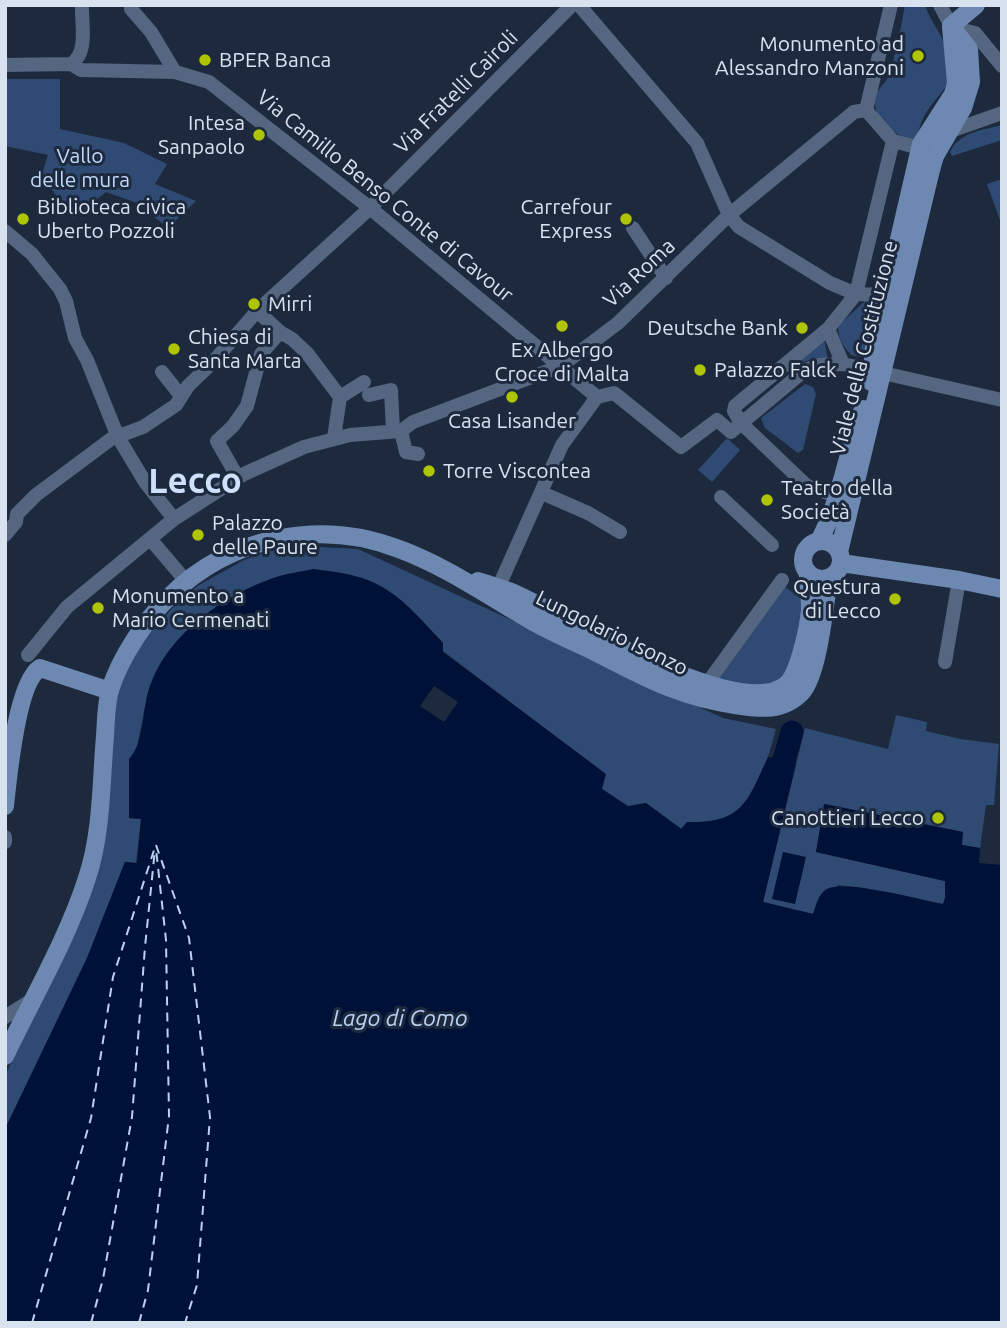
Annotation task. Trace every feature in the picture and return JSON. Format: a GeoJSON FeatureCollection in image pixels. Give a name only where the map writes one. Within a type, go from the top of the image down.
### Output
{"type":"FeatureCollection","features":[{"type":"Feature","properties":{"kind":"main road"},"geometry":{"type":"LineString","coordinates":[[928,152],[956,83],[954,30],[976,5]]}},
{"type":"Feature","properties":{"kind":"main road"},"geometry":{"type":"LineString","coordinates":[[928,152],[948,132],[963,108],[971,82],[969,49],[954,30]]}},
{"type":"Feature","properties":{"kind":"main road","name":"Viale della Costituzione"},"geometry":{"type":"LineString","coordinates":[[819,541],[830,521],[878,373],[874,347],[886,295],[928,152]]}},
{"type":"Feature","properties":{"kind":"main road","name":"Viale della Costituzione"},"geometry":{"type":"LineString","coordinates":[[838,563],[928,152]]}},
{"type":"Feature","properties":{"kind":"main road","name":"Lungolario Isonzo"},"geometry":{"type":"LineString","coordinates":[[110,691],[141,630],[161,604],[186,581],[241,549],[275,538],[313,534],[350,536],[382,543],[452,573],[496,593],[538,625],[678,693],[720,703],[769,709],[793,700],[810,681],[828,585],[838,563]]}},
{"type":"Feature","properties":{"kind":"main road"},"geometry":{"type":"LineString","coordinates":[[819,541],[830,543],[838,563],[822,579],[813,576],[803,561],[805,551],[811,544],[819,541]]}},
{"type":"Feature","properties":{"kind":"main road"},"geometry":{"type":"LineString","coordinates":[[838,563],[959,580],[1002,589]]}},
{"type":"Feature","properties":{"kind":"main road","name":"Lungolario Isonzo"},"geometry":{"type":"LineString","coordinates":[[496,593],[513,592],[650,662],[706,685],[765,693],[780,689],[796,672],[810,612],[808,572]]}},
{"type":"Feature","properties":{"kind":"main road"},"geometry":{"type":"LineString","coordinates":[[5,806],[16,727],[34,671],[34,662],[110,691],[97,831],[87,877],[71,918],[5,1056]]}},
{"type":"Feature","properties":{"kind":"street"},"geometry":{"type":"LineString","coordinates":[[71,64],[77,59],[82,45],[82,5]]}},
{"type":"Feature","properties":{"kind":"street","name":"Via Fratelli Cairoli"},"geometry":{"type":"LineString","coordinates":[[5,535],[16,522],[17,514],[36,495],[111,439],[159,418],[176,405],[188,386],[213,362],[257,311],[370,208],[572,5]]}},
{"type":"Feature","properties":{"kind":"street"},"geometry":{"type":"LineString","coordinates":[[579,5],[697,143],[729,215],[739,227],[830,284],[856,294],[886,295]]}},
{"type":"Feature","properties":{"kind":"street"},"geometry":{"type":"LineString","coordinates":[[891,5],[866,110],[893,141],[928,152]]}},
{"type":"Feature","properties":{"kind":"street"},"geometry":{"type":"LineString","coordinates":[[940,5],[954,30],[975,33],[1002,66]]}},
{"type":"Feature","properties":{"kind":"street"},"geometry":{"type":"LineString","coordinates":[[131,9],[151,32],[175,72]]}},
{"type":"Feature","properties":{"kind":"street","name":"Via Camillo Benso Conte di Cavour"},"geometry":{"type":"LineString","coordinates":[[5,65],[71,64],[81,70],[175,72],[209,82],[370,208],[597,397]]}},
{"type":"Feature","properties":{"kind":"street","name":"Via Roma"},"geometry":{"type":"LineString","coordinates":[[34,662],[67,607],[174,519],[238,478],[286,454],[334,438],[402,428],[561,366],[618,323],[729,215],[854,112],[866,110]]}},
{"type":"Feature","properties":{"kind":"street"},"geometry":{"type":"LineString","coordinates":[[948,132],[1002,113]]}},
{"type":"Feature","properties":{"kind":"street"},"geometry":{"type":"LineString","coordinates":[[837,496],[807,486],[741,423],[736,416],[735,406],[828,329],[856,294],[893,141]]}},
{"type":"Feature","properties":{"kind":"street"},"geometry":{"type":"LineString","coordinates":[[633,228],[666,278]]}},
{"type":"Feature","properties":{"kind":"street"},"geometry":{"type":"LineString","coordinates":[[5,231],[32,254],[60,289],[75,338],[87,360],[118,438],[145,481],[174,519]]}},
{"type":"Feature","properties":{"kind":"street"},"geometry":{"type":"LineString","coordinates":[[257,311],[307,353],[340,397],[334,438]]}},
{"type":"Feature","properties":{"kind":"street"},"geometry":{"type":"LineString","coordinates":[[828,329],[843,365]]}},
{"type":"Feature","properties":{"kind":"street"},"geometry":{"type":"LineString","coordinates":[[238,478],[218,441],[233,426],[247,405],[261,354],[279,332]]}},
{"type":"Feature","properties":{"kind":"street"},"geometry":{"type":"LineString","coordinates":[[496,593],[562,444],[597,397],[614,393],[681,447],[717,420],[731,432],[805,370],[819,365],[843,365],[1002,400]]}},
{"type":"Feature","properties":{"kind":"street"},"geometry":{"type":"LineString","coordinates":[[162,372],[181,396]]}},
{"type":"Feature","properties":{"kind":"street"},"geometry":{"type":"LineString","coordinates":[[340,397],[367,388],[391,390],[406,452],[418,454]]}},
{"type":"Feature","properties":{"kind":"street"},"geometry":{"type":"LineString","coordinates":[[542,493],[588,513],[620,532]]}},
{"type":"Feature","properties":{"kind":"street"},"geometry":{"type":"LineString","coordinates":[[721,497],[772,545]]}},
{"type":"Feature","properties":{"kind":"street"},"geometry":{"type":"LineString","coordinates":[[155,536],[186,581]]}},
{"type":"Feature","properties":{"kind":"street"},"geometry":{"type":"LineString","coordinates":[[706,685],[782,579]]}},
{"type":"Feature","properties":{"kind":"street"},"geometry":{"type":"LineString","coordinates":[[945,662],[959,580]]}},
{"type":"Feature","properties":{"kind":"street"},"geometry":{"type":"LineString","coordinates":[[5,1017],[32,1000]]}},
{"type":"Feature","properties":{"kind":"green space"},"geometry":{"type":"Polygon","coordinates":[[[905,5],[925,5],[945,44],[951,71],[947,85],[924,117],[915,144],[886,124],[876,110],[875,102],[878,91],[889,75],[905,5]]]}},
{"type":"Feature","properties":{"kind":"green space","name":"Vallo delle mura"},"geometry":{"type":"Polygon","coordinates":[[[5,79],[60,79],[60,129],[124,143],[167,164],[155,184],[196,201],[168,228],[137,203],[106,192],[74,218],[41,176],[48,155],[5,146],[5,79]]]}},
{"type":"Feature","properties":{"kind":"green space"},"geometry":{"type":"Polygon","coordinates":[[[1002,125],[1002,140],[952,156],[950,152],[954,145],[965,136],[1002,125]]]}},
{"type":"Feature","properties":{"kind":"green space"},"geometry":{"type":"Polygon","coordinates":[[[1002,179],[1002,226],[987,184],[1002,179]]]}},
{"type":"Feature","properties":{"kind":"green space"},"geometry":{"type":"Polygon","coordinates":[[[868,298],[877,302],[866,352],[860,357],[848,352],[838,329],[868,298]]]}},
{"type":"Feature","properties":{"kind":"green space"},"geometry":{"type":"Polygon","coordinates":[[[824,338],[828,360],[814,359],[803,362],[800,359],[824,338]]]}},
{"type":"Feature","properties":{"kind":"green space"},"geometry":{"type":"Polygon","coordinates":[[[805,384],[813,387],[816,394],[803,450],[798,453],[765,428],[761,418],[805,384]]]}},
{"type":"Feature","properties":{"kind":"green space"},"geometry":{"type":"Polygon","coordinates":[[[727,438],[740,450],[712,482],[698,470],[727,438]]]}},
{"type":"Feature","properties":{"kind":"green space"},"geometry":{"type":"Polygon","coordinates":[[[301,546],[358,549],[723,718],[776,729],[768,757],[749,798],[730,816],[713,821],[687,822],[682,829],[646,803],[628,807],[602,789],[605,774],[443,651],[443,643],[386,589],[148,691],[136,752],[129,818],[141,819],[136,863],[125,862],[87,958],[5,1129],[5,1077],[98,855],[113,701],[132,652],[179,601],[199,585],[244,560],[274,549],[301,546]]]}},
{"type":"Feature","properties":{"kind":"green space"},"geometry":{"type":"Polygon","coordinates":[[[785,587],[805,601],[790,668],[783,679],[763,688],[718,680],[785,587]]]}},
{"type":"Feature","properties":{"kind":"green space","name":"Canottieri Lecco"},"geometry":{"type":"Polygon","coordinates":[[[896,715],[927,722],[926,731],[999,744],[994,805],[986,805],[980,848],[961,845],[963,832],[825,804],[816,852],[945,881],[943,904],[838,885],[813,914],[763,902],[805,728],[888,749],[896,715]]]}},
{"type":"Feature","properties":{"kind":"water","name":"Lago di Como"},"geometry":{"type":"Polygon","coordinates":[[[313,569],[361,578],[395,595],[443,643],[443,652],[606,774],[602,789],[628,806],[646,803],[681,829],[687,822],[720,819],[741,807],[755,786],[768,757],[796,763],[763,902],[813,914],[825,890],[847,887],[882,891],[943,904],[945,881],[816,852],[824,804],[963,832],[962,845],[980,848],[979,863],[1002,865],[1002,1323],[5,1323],[5,1129],[87,958],[125,862],[137,863],[141,819],[129,818],[129,759],[140,737],[148,693],[156,673],[181,636],[216,607],[256,585],[313,569]]]}},
{"type":"Feature","properties":{"kind":"water","name":"Canottieri Lecco"},"geometry":{"type":"Polygon","coordinates":[[[783,852],[806,857],[795,904],[772,899],[783,852]]]}},
{"type":"Feature","properties":{"kind":"pier"},"geometry":{"type":"Polygon","coordinates":[[[434,686],[458,702],[444,722],[420,706],[434,686]]]}},
{"type":"Feature","properties":{"kind":"waterway"},"geometry":{"type":"LineString","coordinates":[[768,786],[784,760],[792,732]]}},
{"type":"Feature","properties":{"kind":"ferry route"},"geometry":{"type":"LineString","coordinates":[[32,1323],[91,1118],[113,977],[156,844]]}},
{"type":"Feature","properties":{"kind":"ferry route"},"geometry":{"type":"LineString","coordinates":[[156,845],[189,938],[210,1117],[197,1285],[185,1323]]}},
{"type":"Feature","properties":{"kind":"ferry route"},"geometry":{"type":"LineString","coordinates":[[91,1323],[103,1279],[132,1117],[155,849]]}},
{"type":"Feature","properties":{"kind":"ferry route"},"geometry":{"type":"LineString","coordinates":[[139,1323],[148,1290],[169,1116],[166,940],[156,849]]}},
{"type":"Feature","properties":{"kind":"place","name":"Monumento ad Alessandro Manzoni"},"geometry":{"type":"Point","coordinates":[918,56]}},
{"type":"Feature","properties":{"kind":"place","name":"BPER Banca"},"geometry":{"type":"Point","coordinates":[205,60]}},
{"type":"Feature","properties":{"kind":"place","name":"Intesa Sanpaolo"},"geometry":{"type":"Point","coordinates":[259,135]}},
{"type":"Feature","properties":{"kind":"place","name":"Biblioteca civica Uberto Pozzoli"},"geometry":{"type":"Point","coordinates":[23,219]}},
{"type":"Feature","properties":{"kind":"place","name":"Carrefour Express"},"geometry":{"type":"Point","coordinates":[626,219]}},
{"type":"Feature","properties":{"kind":"place","name":"Mirri"},"geometry":{"type":"Point","coordinates":[254,304]}},
{"type":"Feature","properties":{"kind":"place","name":"Ex Albergo Croce di Malta"},"geometry":{"type":"Point","coordinates":[562,326]}},
{"type":"Feature","properties":{"kind":"place","name":"Deutsche Bank"},"geometry":{"type":"Point","coordinates":[802,328]}},
{"type":"Feature","properties":{"kind":"place","name":"Chiesa di Santa Marta"},"geometry":{"type":"Point","coordinates":[174,349]}},
{"type":"Feature","properties":{"kind":"place","name":"Palazzo Falck"},"geometry":{"type":"Point","coordinates":[700,370]}},
{"type":"Feature","properties":{"kind":"place","name":"Casa Lisander"},"geometry":{"type":"Point","coordinates":[512,397]}},
{"type":"Feature","properties":{"kind":"place","name":"Torre Viscontea"},"geometry":{"type":"Point","coordinates":[429,471]}},
{"type":"Feature","properties":{"kind":"place","name":"Teatro della Società"},"geometry":{"type":"Point","coordinates":[767,500]}},
{"type":"Feature","properties":{"kind":"place","name":"Palazzo delle Paure"},"geometry":{"type":"Point","coordinates":[198,535]}},
{"type":"Feature","properties":{"kind":"place","name":"Questura di Lecco"},"geometry":{"type":"Point","coordinates":[895,599]}},
{"type":"Feature","properties":{"kind":"place","name":"Monumento a Mario Cermenati"},"geometry":{"type":"Point","coordinates":[98,608]}},
{"type":"Feature","properties":{"kind":"place","name":"Canottieri Lecco"},"geometry":{"type":"Point","coordinates":[938,818]}},
{"type":"Feature","properties":{"kind":"district","name":"Lecco"},"geometry":{"type":"Point","coordinates":[195,481]}}]}
